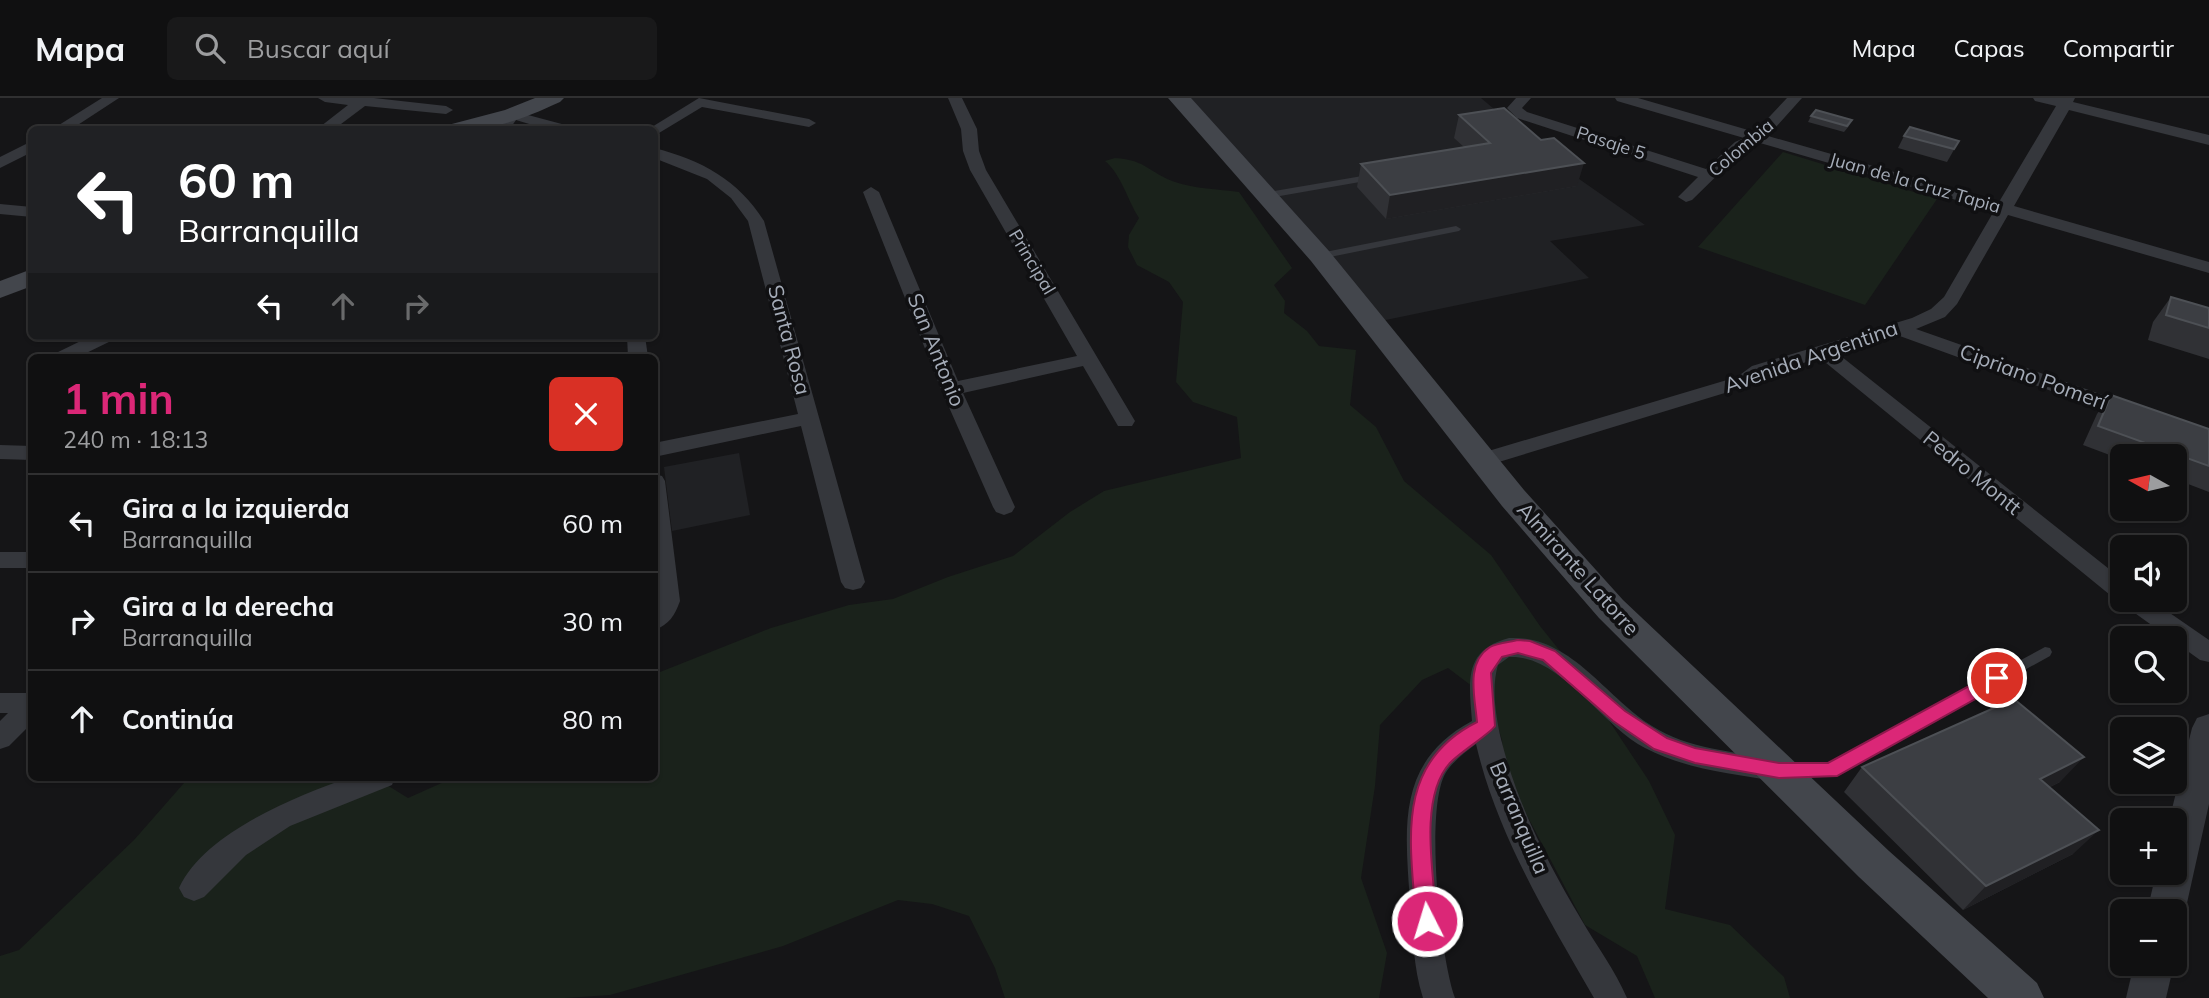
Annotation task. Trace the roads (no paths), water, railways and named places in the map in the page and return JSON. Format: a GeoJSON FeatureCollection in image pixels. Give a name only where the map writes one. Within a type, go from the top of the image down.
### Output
{"type":"FeatureCollection","features":[{"type":"Feature","properties":{"kind":"main road"},"geometry":{"type":"LineString","coordinates":[[451,120],[507,122],[553,98]]}},
{"type":"Feature","properties":{"kind":"main road","name":"Almirante Latorre"},"geometry":{"type":"LineString","coordinates":[[1179,98],[1320,256],[1482,460],[1570,565],[1611,609],[1874,864],[2021,998]]}},
{"type":"Feature","properties":{"kind":"main road"},"geometry":{"type":"LineString","coordinates":[[0,290],[28,279]]}},
{"type":"Feature","properties":{"kind":"street"},"geometry":{"type":"LineString","coordinates":[[65,126],[112,98]]}},
{"type":"Feature","properties":{"kind":"street"},"geometry":{"type":"LineString","coordinates":[[325,98],[365,100],[451,120]]}},
{"type":"Feature","properties":{"kind":"street","name":"Principal"},"geometry":{"type":"LineString","coordinates":[[956,98],[969,129],[971,151],[978,170],[1125,421]]}},
{"type":"Feature","properties":{"kind":"street","name":"Juan de la Cruz Tapia"},"geometry":{"type":"LineString","coordinates":[[1622,98],[1644,101],[1758,138],[2209,268]]}},
{"type":"Feature","properties":{"kind":"street","name":"Colombia"},"geometry":{"type":"LineString","coordinates":[[1686,197],[1740,145],[1758,138],[1795,98]]}},
{"type":"Feature","properties":{"kind":"street"},"geometry":{"type":"LineString","coordinates":[[2040,98],[2066,101],[2209,140]]}},
{"type":"Feature","properties":{"kind":"street"},"geometry":{"type":"LineString","coordinates":[[329,126],[365,100]]}},
{"type":"Feature","properties":{"kind":"street","name":"Avenida Argentina"},"geometry":{"type":"LineString","coordinates":[[1482,460],[1744,381],[1759,370],[1929,318],[1945,307],[2006,209],[2066,101]]}},
{"type":"Feature","properties":{"kind":"street"},"geometry":{"type":"LineString","coordinates":[[658,128],[700,102],[809,123]]}},
{"type":"Feature","properties":{"kind":"street","name":"Pasaje 5"},"geometry":{"type":"LineString","coordinates":[[1519,104],[1709,175]]}},
{"type":"Feature","properties":{"kind":"street"},"geometry":{"type":"LineString","coordinates":[[507,122],[538,126]]}},
{"type":"Feature","properties":{"kind":"street"},"geometry":{"type":"LineString","coordinates":[[0,163],[28,147]]}},
{"type":"Feature","properties":{"kind":"street","name":"Santa Rosa"},"geometry":{"type":"LineString","coordinates":[[658,155],[712,175],[739,194],[748,206],[761,236],[853,582]]}},
{"type":"Feature","properties":{"kind":"street","name":"San Antonio"},"geometry":{"type":"LineString","coordinates":[[871,192],[951,389],[1004,507]]}},
{"type":"Feature","properties":{"kind":"street"},"geometry":{"type":"LineString","coordinates":[[0,209],[28,212]]}},
{"type":"Feature","properties":{"kind":"street","name":"Cipriano Pomerí"},"geometry":{"type":"LineString","coordinates":[[1896,328],[2157,421]]}},
{"type":"Feature","properties":{"kind":"street"},"geometry":{"type":"LineString","coordinates":[[70,354],[98,340]]}},
{"type":"Feature","properties":{"kind":"street","name":"Pedro Montt"},"geometry":{"type":"LineString","coordinates":[[1823,351],[2110,583]]}},
{"type":"Feature","properties":{"kind":"street"},"geometry":{"type":"LineString","coordinates":[[951,389],[1090,359]]}},
{"type":"Feature","properties":{"kind":"street"},"geometry":{"type":"LineString","coordinates":[[658,449],[810,418]]}},
{"type":"Feature","properties":{"kind":"street"},"geometry":{"type":"LineString","coordinates":[[0,453],[28,453]]}},
{"type":"Feature","properties":{"kind":"street"},"geometry":{"type":"LineString","coordinates":[[658,617],[664,612],[668,601],[659,556]]}},
{"type":"Feature","properties":{"kind":"street"},"geometry":{"type":"LineString","coordinates":[[0,560],[28,560]]}},
{"type":"Feature","properties":{"kind":"street"},"geometry":{"type":"LineString","coordinates":[[2150,612],[2209,653]]}},
{"type":"Feature","properties":{"kind":"street","name":"Barranquilla"},"geometry":{"type":"LineString","coordinates":[[1611,998],[1539,869],[1518,824],[1497,768],[1486,726],[1482,697],[1484,665],[1496,652],[1506,648],[1530,648],[1549,655],[1619,716],[1661,743],[1695,756],[1779,771]]}},
{"type":"Feature","properties":{"kind":"street"},"geometry":{"type":"LineString","coordinates":[[0,703],[28,704]]}},
{"type":"Feature","properties":{"kind":"street"},"geometry":{"type":"LineString","coordinates":[[0,738],[28,708]]}},
{"type":"Feature","properties":{"kind":"street"},"geometry":{"type":"LineString","coordinates":[[1438,998],[1430,964],[1420,830],[1422,810],[1432,772],[1458,743],[1486,726]]}},
{"type":"Feature","properties":{"kind":"street"},"geometry":{"type":"LineString","coordinates":[[2187,822],[2209,728]]}},
{"type":"Feature","properties":{"kind":"street"},"geometry":{"type":"LineString","coordinates":[[194,888],[228,852],[273,820],[296,808],[371,781]]}},
{"type":"Feature","properties":{"kind":"street"},"geometry":{"type":"LineString","coordinates":[[2146,998],[2151,976]]}},
{"type":"Feature","properties":{"kind":"lane"},"geometry":{"type":"LineString","coordinates":[[1268,195],[1387,175]]}},
{"type":"Feature","properties":{"kind":"lane"},"geometry":{"type":"LineString","coordinates":[[1320,256],[1456,229]]}},
{"type":"Feature","properties":{"kind":"lane"},"geometry":{"type":"LineString","coordinates":[[1779,771],[1830,770],[2045,652]]}}]}
